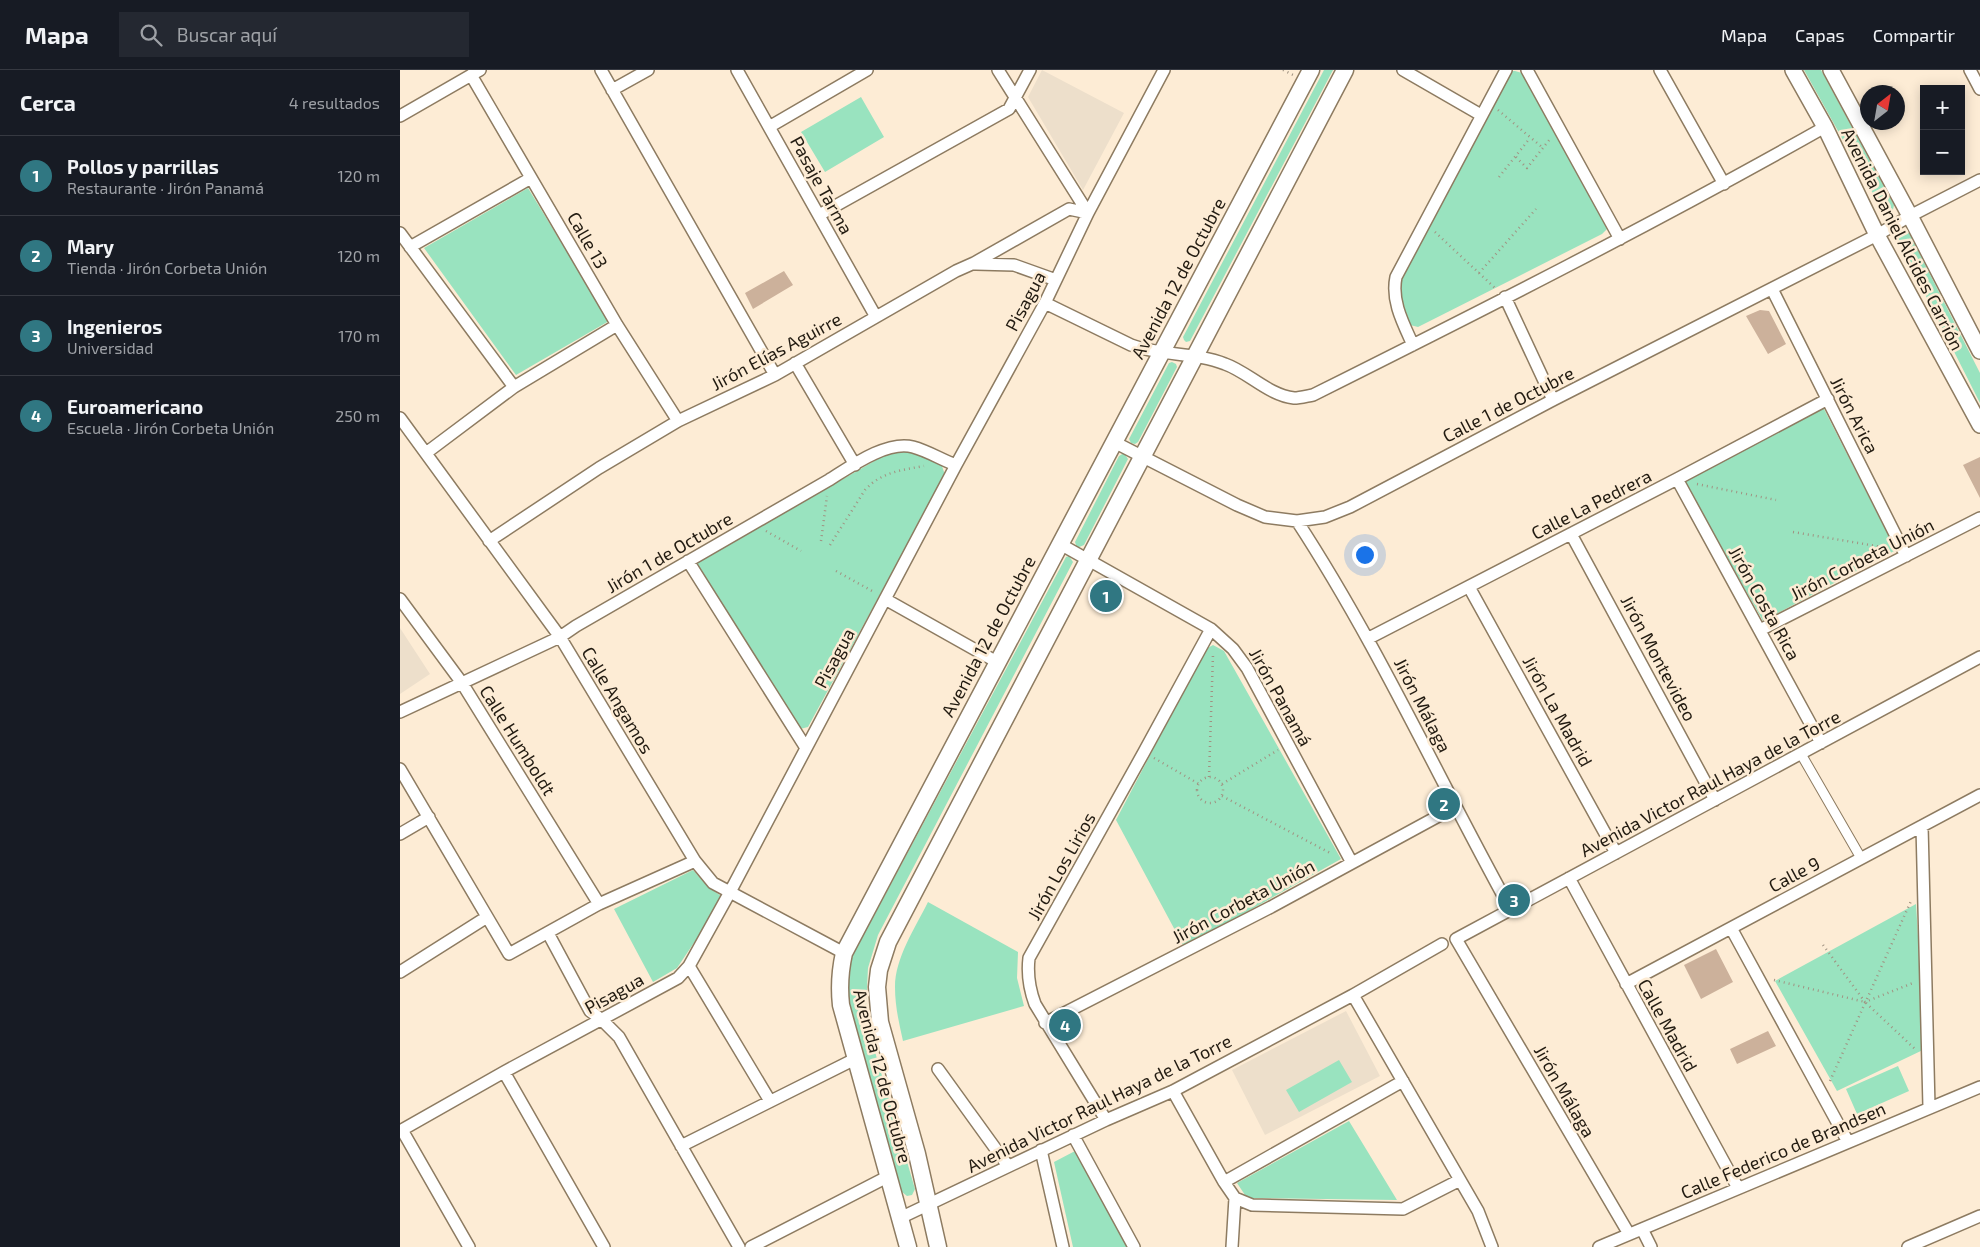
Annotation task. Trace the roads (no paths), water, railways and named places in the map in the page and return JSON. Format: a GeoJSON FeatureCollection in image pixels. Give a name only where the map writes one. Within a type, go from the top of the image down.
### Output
{"type":"FeatureCollection","features":[{"type":"Feature","properties":{"kind":"main road","name":"Avenida 12 de Octubre"},"geometry":{"type":"LineString","coordinates":[[908,1247],[841,1006],[839,987],[844,953],[1311,70]]}},
{"type":"Feature","properties":{"kind":"main road","name":"Avenida 12 de Octubre"},"geometry":{"type":"LineString","coordinates":[[938,1247],[917,1154],[880,1022],[877,1004],[879,970],[888,942],[1345,70]]}},
{"type":"Feature","properties":{"kind":"street"},"geometry":{"type":"LineString","coordinates":[[601,70],[775,374]]}},
{"type":"Feature","properties":{"kind":"street"},"geometry":{"type":"LineString","coordinates":[[612,90],[648,70]]}},
{"type":"Feature","properties":{"kind":"street","name":"Pasaje Tarma"},"geometry":{"type":"LineString","coordinates":[[737,70],[876,317]]}},
{"type":"Feature","properties":{"kind":"street"},"geometry":{"type":"LineString","coordinates":[[769,127],[867,70]]}},
{"type":"Feature","properties":{"kind":"street"},"geometry":{"type":"LineString","coordinates":[[998,70],[1088,213]]}},
{"type":"Feature","properties":{"kind":"street"},"geometry":{"type":"LineString","coordinates":[[818,215],[1009,109],[1030,70]]}},
{"type":"Feature","properties":{"kind":"street","name":"Pisagua"},"geometry":{"type":"LineString","coordinates":[[401,1131],[504,1072],[678,978],[689,966],[885,599],[951,463],[1046,303],[1088,213],[1164,70]]}},
{"type":"Feature","properties":{"kind":"street"},"geometry":{"type":"LineString","coordinates":[[1403,70],[1481,115]]}},
{"type":"Feature","properties":{"kind":"street"},"geometry":{"type":"LineString","coordinates":[[1413,345],[1399,314],[1394,289],[1396,277],[1506,70]]}},
{"type":"Feature","properties":{"kind":"street"},"geometry":{"type":"LineString","coordinates":[[1527,70],[1620,239]]}},
{"type":"Feature","properties":{"kind":"street"},"geometry":{"type":"LineString","coordinates":[[1660,70],[1724,184]]}},
{"type":"Feature","properties":{"kind":"street","name":"Avenida Daniel Alcides Carrión"},"geometry":{"type":"LineString","coordinates":[[1793,70],[1824,127],[1877,235],[1980,425]]}},
{"type":"Feature","properties":{"kind":"street","name":"Avenida Daniel Alcides Carrión"},"geometry":{"type":"LineString","coordinates":[[1831,70],[1980,351]]}},
{"type":"Feature","properties":{"kind":"street"},"geometry":{"type":"LineString","coordinates":[[1970,70],[1980,89]]}},
{"type":"Feature","properties":{"kind":"street"},"geometry":{"type":"LineString","coordinates":[[400,116],[476,73]]}},
{"type":"Feature","properties":{"kind":"street","name":"Calle 13"},"geometry":{"type":"LineString","coordinates":[[476,73],[531,178],[616,325],[678,420]]}},
{"type":"Feature","properties":{"kind":"street"},"geometry":{"type":"LineString","coordinates":[[1046,303],[1143,350],[1162,351],[1226,364],[1276,392],[1294,398],[1313,395],[1620,239],[1724,184],[1824,127]]}},
{"type":"Feature","properties":{"kind":"street"},"geometry":{"type":"LineString","coordinates":[[410,247],[531,178]]}},
{"type":"Feature","properties":{"kind":"street","name":"Calle 1 de Octubre"},"geometry":{"type":"LineString","coordinates":[[1114,442],[1265,517],[1297,521],[1325,517],[1350,506],[1877,235],[1980,180]]}},
{"type":"Feature","properties":{"kind":"street","name":"Jirón Elías Aguirre"},"geometry":{"type":"LineString","coordinates":[[489,541],[599,468],[678,420],[775,374],[1069,209],[1088,213]]}},
{"type":"Feature","properties":{"kind":"street"},"geometry":{"type":"LineString","coordinates":[[400,233],[514,387]]}},
{"type":"Feature","properties":{"kind":"street"},"geometry":{"type":"LineString","coordinates":[[974,264],[1014,265],[1056,280]]}},
{"type":"Feature","properties":{"kind":"street","name":"Jirón Arica"},"geometry":{"type":"LineString","coordinates":[[1772,289],[1906,556]]}},
{"type":"Feature","properties":{"kind":"street"},"geometry":{"type":"LineString","coordinates":[[1504,297],[1553,400]]}},
{"type":"Feature","properties":{"kind":"street"},"geometry":{"type":"LineString","coordinates":[[426,453],[514,387],[616,325]]}},
{"type":"Feature","properties":{"kind":"street"},"geometry":{"type":"LineString","coordinates":[[794,363],[854,465]]}},
{"type":"Feature","properties":{"kind":"street","name":"Calle La Pedrera"},"geometry":{"type":"LineString","coordinates":[[1369,638],[1572,534],[1828,399]]}},
{"type":"Feature","properties":{"kind":"street","name":"Calle Angamos"},"geometry":{"type":"LineString","coordinates":[[400,418],[560,638],[695,861],[713,883],[844,953]]}},
{"type":"Feature","properties":{"kind":"street","name":"Jirón 1 de Octubre"},"geometry":{"type":"LineString","coordinates":[[400,712],[560,638],[576,626],[688,561],[854,465],[890,447],[912,446],[951,463]]}},
{"type":"Feature","properties":{"kind":"street","name":"Jirón Costa Rica"},"geometry":{"type":"LineString","coordinates":[[1677,479],[1821,743]]}},
{"type":"Feature","properties":{"kind":"street","name":"Jirón Corbeta Unión"},"geometry":{"type":"LineString","coordinates":[[1760,630],[1980,518]]}},
{"type":"Feature","properties":{"kind":"street","name":"Jirón Málaga"},"geometry":{"type":"LineString","coordinates":[[1297,521],[1330,571],[1369,638],[1455,807],[1511,910]]}},
{"type":"Feature","properties":{"kind":"street","name":"Jirón Montevideo"},"geometry":{"type":"LineString","coordinates":[[1572,534],[1715,800]]}},
{"type":"Feature","properties":{"kind":"street","name":"Jirón Panamá"},"geometry":{"type":"LineString","coordinates":[[1060,544],[1212,630],[1233,649],[1247,668],[1352,863]]}},
{"type":"Feature","properties":{"kind":"street"},"geometry":{"type":"LineString","coordinates":[[688,561],[806,748]]}},
{"type":"Feature","properties":{"kind":"street","name":"Jirón La Madrid"},"geometry":{"type":"LineString","coordinates":[[1468,587],[1616,853]]}},
{"type":"Feature","properties":{"kind":"street","name":"Calle Humboldt"},"geometry":{"type":"LineString","coordinates":[[400,599],[462,684],[599,904]]}},
{"type":"Feature","properties":{"kind":"street"},"geometry":{"type":"LineString","coordinates":[[885,599],[997,662]]}},
{"type":"Feature","properties":{"kind":"street","name":"Jirón Los Lirios"},"geometry":{"type":"LineString","coordinates":[[1106,1120],[1045,1023],[1030,991],[1027,975],[1029,958],[1212,630]]}},
{"type":"Feature","properties":{"kind":"street","name":"Avenida Victor Raul Haya de la Torre"},"geometry":{"type":"LineString","coordinates":[[1456,939],[1980,658]]}},
{"type":"Feature","properties":{"kind":"street"},"geometry":{"type":"LineString","coordinates":[[1801,754],[1861,858]]}},
{"type":"Feature","properties":{"kind":"street"},"geometry":{"type":"LineString","coordinates":[[400,769],[509,954],[599,904],[695,861]]}},
{"type":"Feature","properties":{"kind":"street","name":"Calle 9"},"geometry":{"type":"LineString","coordinates":[[1626,984],[1980,795]]}},
{"type":"Feature","properties":{"kind":"street","name":"Jirón Corbeta Unión"},"geometry":{"type":"LineString","coordinates":[[1045,1023],[1262,912],[1455,807]]}},
{"type":"Feature","properties":{"kind":"street"},"geometry":{"type":"LineString","coordinates":[[400,834],[429,817]]}},
{"type":"Feature","properties":{"kind":"street"},"geometry":{"type":"LineString","coordinates":[[1922,826],[1928,1107]]}},
{"type":"Feature","properties":{"kind":"street","name":"Calle Madrid"},"geometry":{"type":"LineString","coordinates":[[1569,878],[1738,1188]]}},
{"type":"Feature","properties":{"kind":"street"},"geometry":{"type":"LineString","coordinates":[[400,972],[487,917]]}},
{"type":"Feature","properties":{"kind":"street"},"geometry":{"type":"LineString","coordinates":[[1731,928],[1848,1142]]}},
{"type":"Feature","properties":{"kind":"street"},"geometry":{"type":"LineString","coordinates":[[548,932],[590,1011],[619,1037],[739,1247]]}},
{"type":"Feature","properties":{"kind":"street","name":"Jirón Málaga"},"geometry":{"type":"LineString","coordinates":[[1456,939],[1629,1234]]}},
{"type":"Feature","properties":{"kind":"street","name":"Avenida Victor Raul Haya de la Torre"},"geometry":{"type":"LineString","coordinates":[[900,1218],[1106,1120],[1173,1091],[1353,995],[1442,944]]}},
{"type":"Feature","properties":{"kind":"street"},"geometry":{"type":"LineString","coordinates":[[689,966],[770,1101]]}},
{"type":"Feature","properties":{"kind":"street"},"geometry":{"type":"LineString","coordinates":[[1353,995],[1478,1211],[1492,1247]]}},
{"type":"Feature","properties":{"kind":"street"},"geometry":{"type":"LineString","coordinates":[[681,1146],[856,1058]]}},
{"type":"Feature","properties":{"kind":"street"},"geometry":{"type":"LineString","coordinates":[[938,1069],[1008,1166]]}},
{"type":"Feature","properties":{"kind":"street"},"geometry":{"type":"LineString","coordinates":[[504,1072],[604,1247]]}},
{"type":"Feature","properties":{"kind":"street"},"geometry":{"type":"LineString","coordinates":[[1224,1182],[1403,1081]]}},
{"type":"Feature","properties":{"kind":"street","name":"Calle Federico de Brandsen"},"geometry":{"type":"LineString","coordinates":[[1599,1247],[1928,1107],[1980,1087]]}},
{"type":"Feature","properties":{"kind":"street"},"geometry":{"type":"LineString","coordinates":[[1173,1091],[1235,1198],[1252,1205],[1403,1209],[1460,1180]]}},
{"type":"Feature","properties":{"kind":"street"},"geometry":{"type":"LineString","coordinates":[[401,1131],[469,1247]]}},
{"type":"Feature","properties":{"kind":"street"},"geometry":{"type":"LineString","coordinates":[[1073,1136],[1134,1247]]}},
{"type":"Feature","properties":{"kind":"street"},"geometry":{"type":"LineString","coordinates":[[1042,1150],[1063,1247]]}},
{"type":"Feature","properties":{"kind":"street"},"geometry":{"type":"LineString","coordinates":[[751,1247],[889,1176]]}},
{"type":"Feature","properties":{"kind":"street"},"geometry":{"type":"LineString","coordinates":[[1232,1247],[1235,1198]]}},
{"type":"Feature","properties":{"kind":"street"},"geometry":{"type":"LineString","coordinates":[[1908,1247],[1980,1216]]}},
{"type":"Feature","properties":{"kind":"street"},"geometry":{"type":"LineString","coordinates":[[1642,1228],[1651,1247]]}},
{"type":"Feature","properties":{"kind":"place","name":"Pollos y parrillas"},"geometry":{"type":"Point","coordinates":[1106,596]}},
{"type":"Feature","properties":{"kind":"place","name":"Mary"},"geometry":{"type":"Point","coordinates":[1444,804]}},
{"type":"Feature","properties":{"kind":"place","name":"Ingenieros"},"geometry":{"type":"Point","coordinates":[1514,900]}},
{"type":"Feature","properties":{"kind":"place","name":"Euroamericano"},"geometry":{"type":"Point","coordinates":[1065,1025]}}]}
